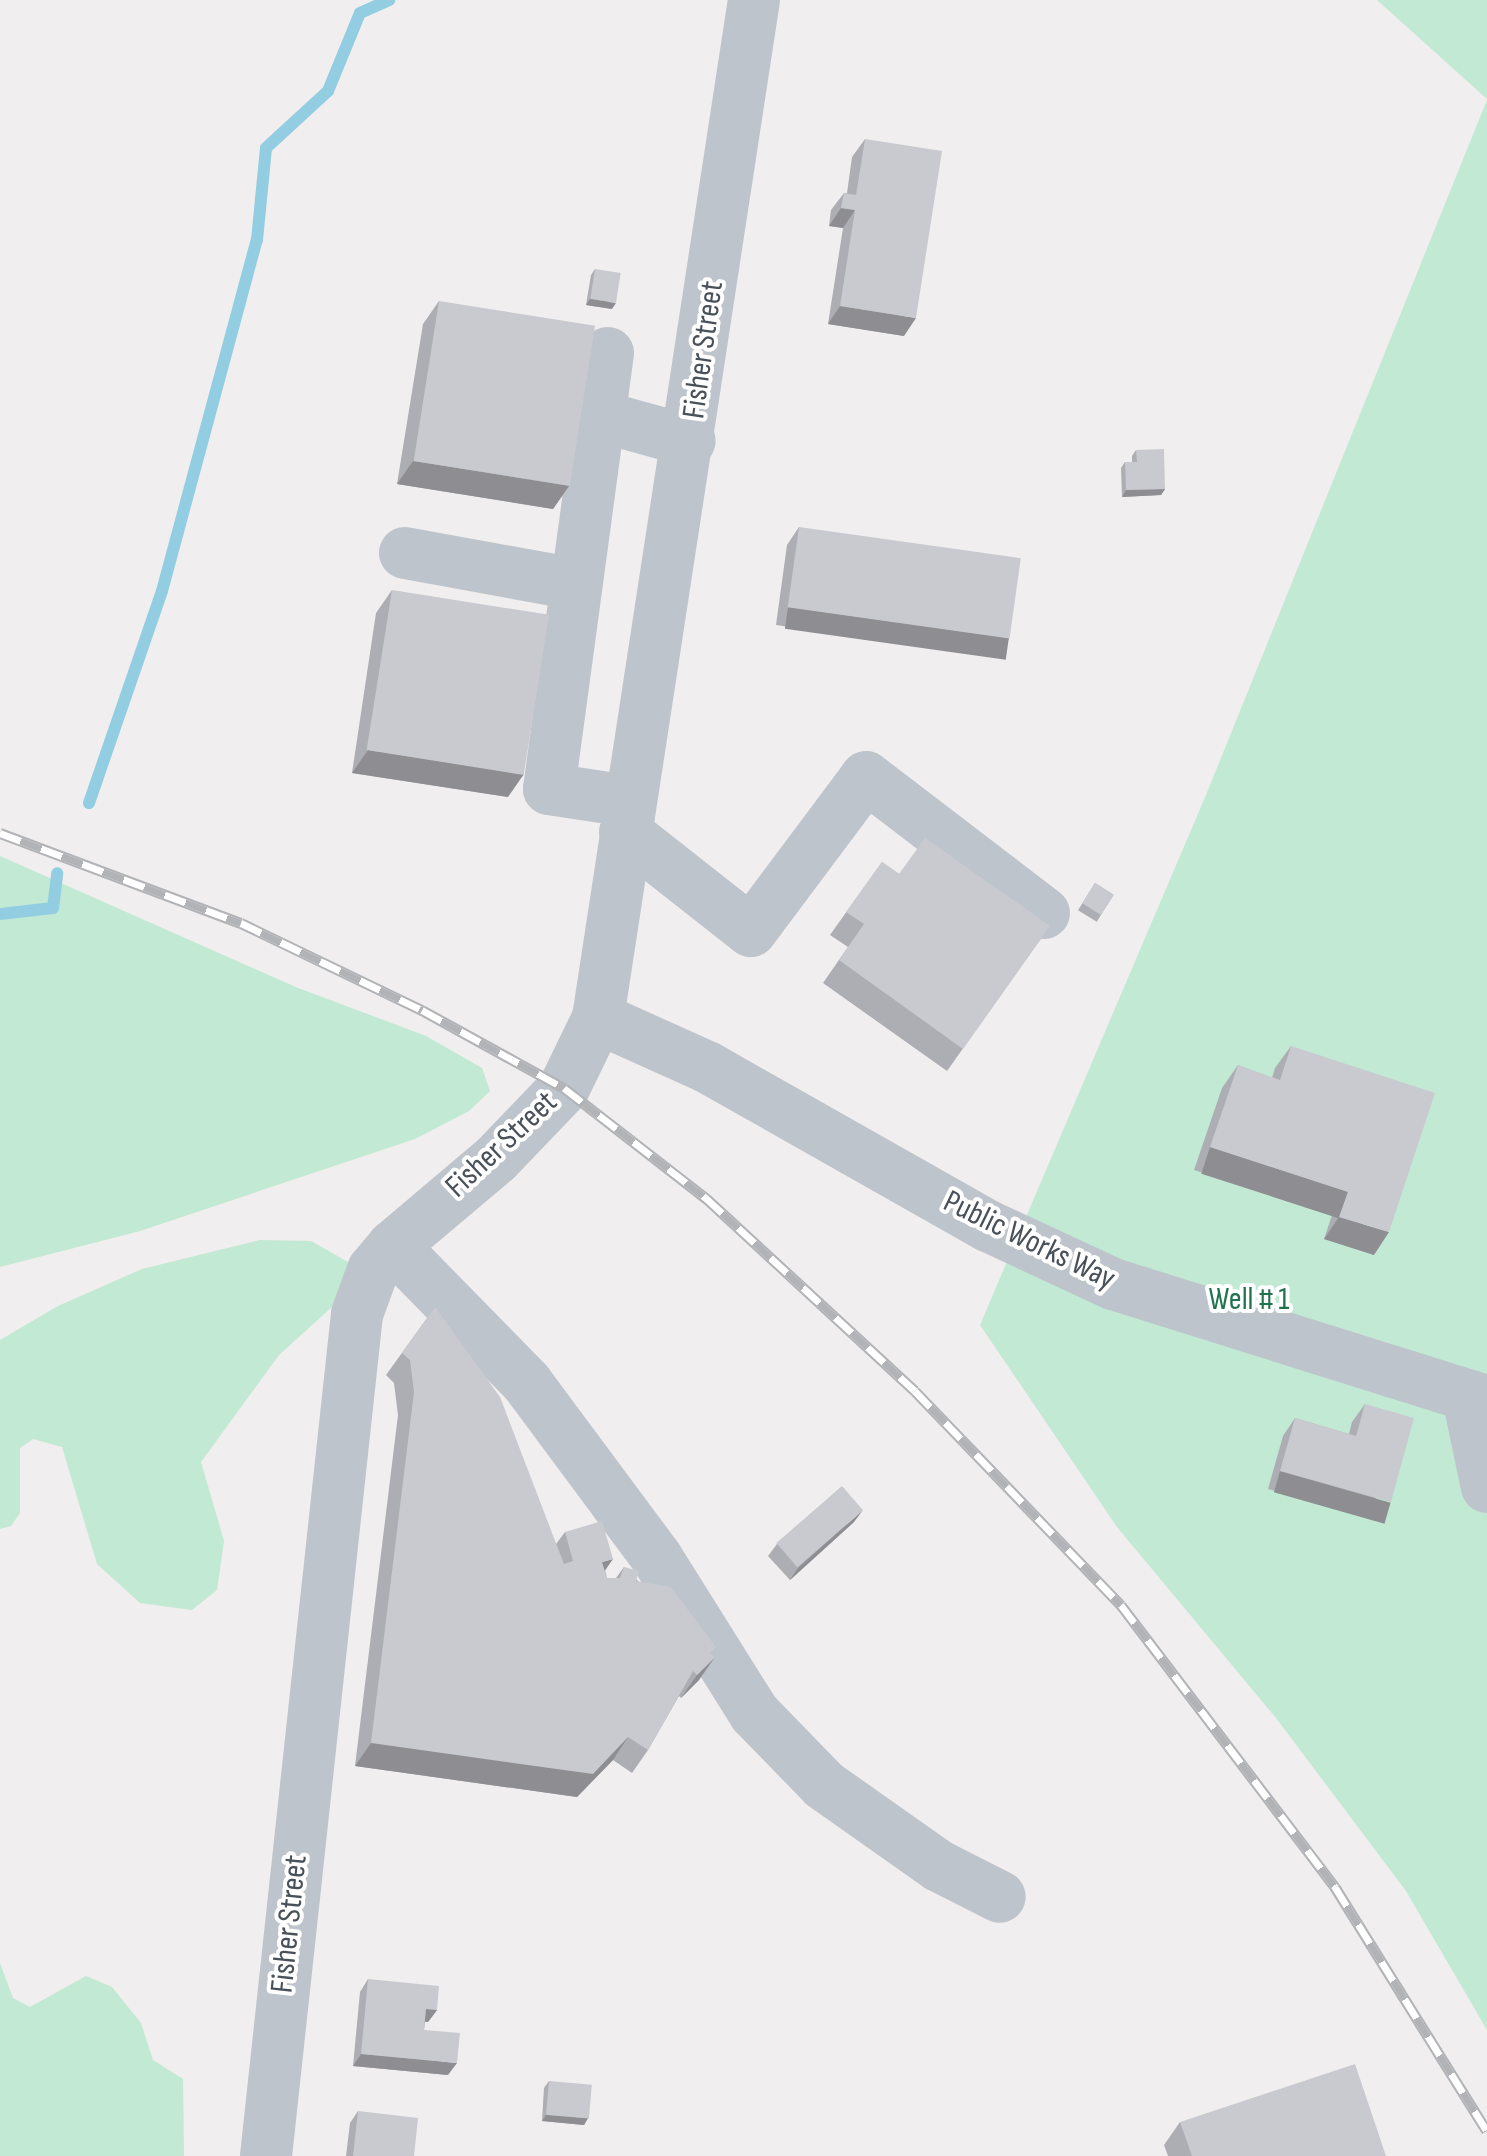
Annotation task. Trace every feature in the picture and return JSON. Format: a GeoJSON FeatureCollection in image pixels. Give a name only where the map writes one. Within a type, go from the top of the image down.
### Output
{"type":"FeatureCollection","features":[{"type":"Feature","properties":{"kind":"street","name":"Fisher Street"},"geometry":{"type":"LineString","coordinates":[[266,2156],[348,1365],[373,1270],[394,1246],[496,1159],[564,1088],[598,1018],[627,817],[690,441],[754,0]]}},
{"type":"Feature","properties":{"kind":"street"},"geometry":{"type":"LineString","coordinates":[[608,352],[549,788],[627,817],[750,931],[866,777],[1044,914]]}},
{"type":"Feature","properties":{"kind":"street"},"geometry":{"type":"LineString","coordinates":[[599,416],[690,441]]}},
{"type":"Feature","properties":{"kind":"street"},"geometry":{"type":"LineString","coordinates":[[405,553],[576,584]]}},
{"type":"Feature","properties":{"kind":"street","name":"Public Works Way"},"geometry":{"type":"LineString","coordinates":[[598,1018],[707,1067],[988,1226],[1113,1284],[1477,1399]]}},
{"type":"Feature","properties":{"kind":"street"},"geometry":{"type":"LineString","coordinates":[[394,1246],[527,1383],[656,1558],[755,1714],[824,1785],[938,1866],[1000,1897]]}},
{"type":"Feature","properties":{"kind":"street"},"geometry":{"type":"LineString","coordinates":[[1477,1399],[1487,1488]]}},
{"type":"Feature","properties":{"kind":"green space"},"geometry":{"type":"Polygon","coordinates":[[[1377,0],[1487,0],[1487,99],[1377,0]]]}},
{"type":"Feature","properties":{"kind":"green space","name":"Well # 1"},"geometry":{"type":"Polygon","coordinates":[[[1487,100],[1487,2030],[1406,1891],[1276,1718],[1117,1527],[980,1325],[1206,795],[1487,100]]]}},
{"type":"Feature","properties":{"kind":"green space"},"geometry":{"type":"Polygon","coordinates":[[[0,856],[298,988],[426,1036],[482,1068],[490,1091],[469,1111],[415,1139],[140,1231],[0,1267],[0,856]]]}},
{"type":"Feature","properties":{"kind":"green space"},"geometry":{"type":"Polygon","coordinates":[[[260,1240],[311,1241],[348,1262],[343,1297],[279,1355],[201,1462],[224,1541],[217,1590],[192,1610],[140,1603],[97,1564],[62,1447],[33,1439],[20,1448],[20,1513],[11,1526],[0,1529],[0,1340],[58,1306],[142,1269],[260,1240]]]}},
{"type":"Feature","properties":{"kind":"green space"},"geometry":{"type":"Polygon","coordinates":[[[0,1963],[13,1998],[30,2007],[86,1976],[112,1987],[141,2023],[153,2060],[183,2079],[184,2156],[0,2156],[0,1963]]]}},
{"type":"Feature","properties":{"kind":"building"},"geometry":{"type":"Polygon","coordinates":[[[865,139],[942,151],[916,318],[840,306],[855,210],[841,208],[844,193],[856,195],[865,139]]]}},
{"type":"Feature","properties":{"kind":"building"},"geometry":{"type":"Polygon","coordinates":[[[595,269],[621,273],[616,303],[590,299],[595,269]]]}},
{"type":"Feature","properties":{"kind":"building"},"geometry":{"type":"Polygon","coordinates":[[[439,301],[595,326],[570,486],[414,461],[439,301]]]}},
{"type":"Feature","properties":{"kind":"building"},"geometry":{"type":"Polygon","coordinates":[[[1164,449],[1165,489],[1126,490],[1125,462],[1137,462],[1136,450],[1164,449]]]}},
{"type":"Feature","properties":{"kind":"building"},"geometry":{"type":"Polygon","coordinates":[[[799,527],[1021,558],[1010,638],[788,607],[799,527]]]}},
{"type":"Feature","properties":{"kind":"building"},"geometry":{"type":"Polygon","coordinates":[[[392,590],[549,615],[524,775],[367,750],[392,590]]]}},
{"type":"Feature","properties":{"kind":"building"},"geometry":{"type":"Polygon","coordinates":[[[925,838],[1050,926],[963,1049],[839,960],[864,924],[846,912],[882,862],[899,874],[925,838]]]}},
{"type":"Feature","properties":{"kind":"building"},"geometry":{"type":"Polygon","coordinates":[[[1095,883],[1114,895],[1101,915],[1082,903],[1095,883]]]}},
{"type":"Feature","properties":{"kind":"building"},"geometry":{"type":"Polygon","coordinates":[[[1291,1046],[1435,1093],[1389,1232],[1339,1217],[1348,1192],[1210,1147],[1238,1065],[1280,1080],[1291,1046]]]}},
{"type":"Feature","properties":{"kind":"building"},"geometry":{"type":"Polygon","coordinates":[[[435,1307],[500,1397],[564,1564],[573,1561],[565,1532],[602,1521],[613,1559],[602,1562],[607,1578],[620,1578],[624,1567],[639,1571],[636,1581],[671,1587],[716,1647],[710,1653],[715,1657],[697,1675],[693,1671],[648,1750],[628,1737],[593,1774],[371,1743],[414,1392],[410,1360],[402,1353],[435,1307]]]}},
{"type":"Feature","properties":{"kind":"building"},"geometry":{"type":"Polygon","coordinates":[[[1365,1404],[1414,1418],[1391,1502],[1280,1471],[1295,1418],[1356,1436],[1365,1404]]]}},
{"type":"Feature","properties":{"kind":"building"},"geometry":{"type":"Polygon","coordinates":[[[842,1486],[863,1510],[797,1567],[776,1543],[842,1486]]]}},
{"type":"Feature","properties":{"kind":"building"},"geometry":{"type":"Polygon","coordinates":[[[368,1979],[439,1986],[437,2010],[426,2009],[424,2030],[460,2033],[457,2063],[361,2054],[368,1979]]]}},
{"type":"Feature","properties":{"kind":"building"},"geometry":{"type":"Polygon","coordinates":[[[1355,2064],[1386,2156],[1192,2156],[1180,2122],[1355,2064]]]}},
{"type":"Feature","properties":{"kind":"building"},"geometry":{"type":"Polygon","coordinates":[[[549,2081],[592,2085],[589,2119],[546,2115],[549,2081]]]}},
{"type":"Feature","properties":{"kind":"building"},"geometry":{"type":"Polygon","coordinates":[[[358,2111],[418,2118],[414,2156],[353,2156],[358,2111]]]}},
{"type":"Feature","properties":{"kind":"waterway"},"geometry":{"type":"LineString","coordinates":[[89,803],[162,591],[257,240],[266,148],[328,91],[360,13],[389,0]]}},
{"type":"Feature","properties":{"kind":"waterway"},"geometry":{"type":"LineString","coordinates":[[0,914],[53,908],[57,873]]}},
{"type":"Feature","properties":{"kind":"railway"},"geometry":{"type":"LineString","coordinates":[[0,833],[241,923],[422,1010],[564,1088],[706,1198],[915,1391],[1121,1605],[1335,1887],[1487,2131]]}}]}
